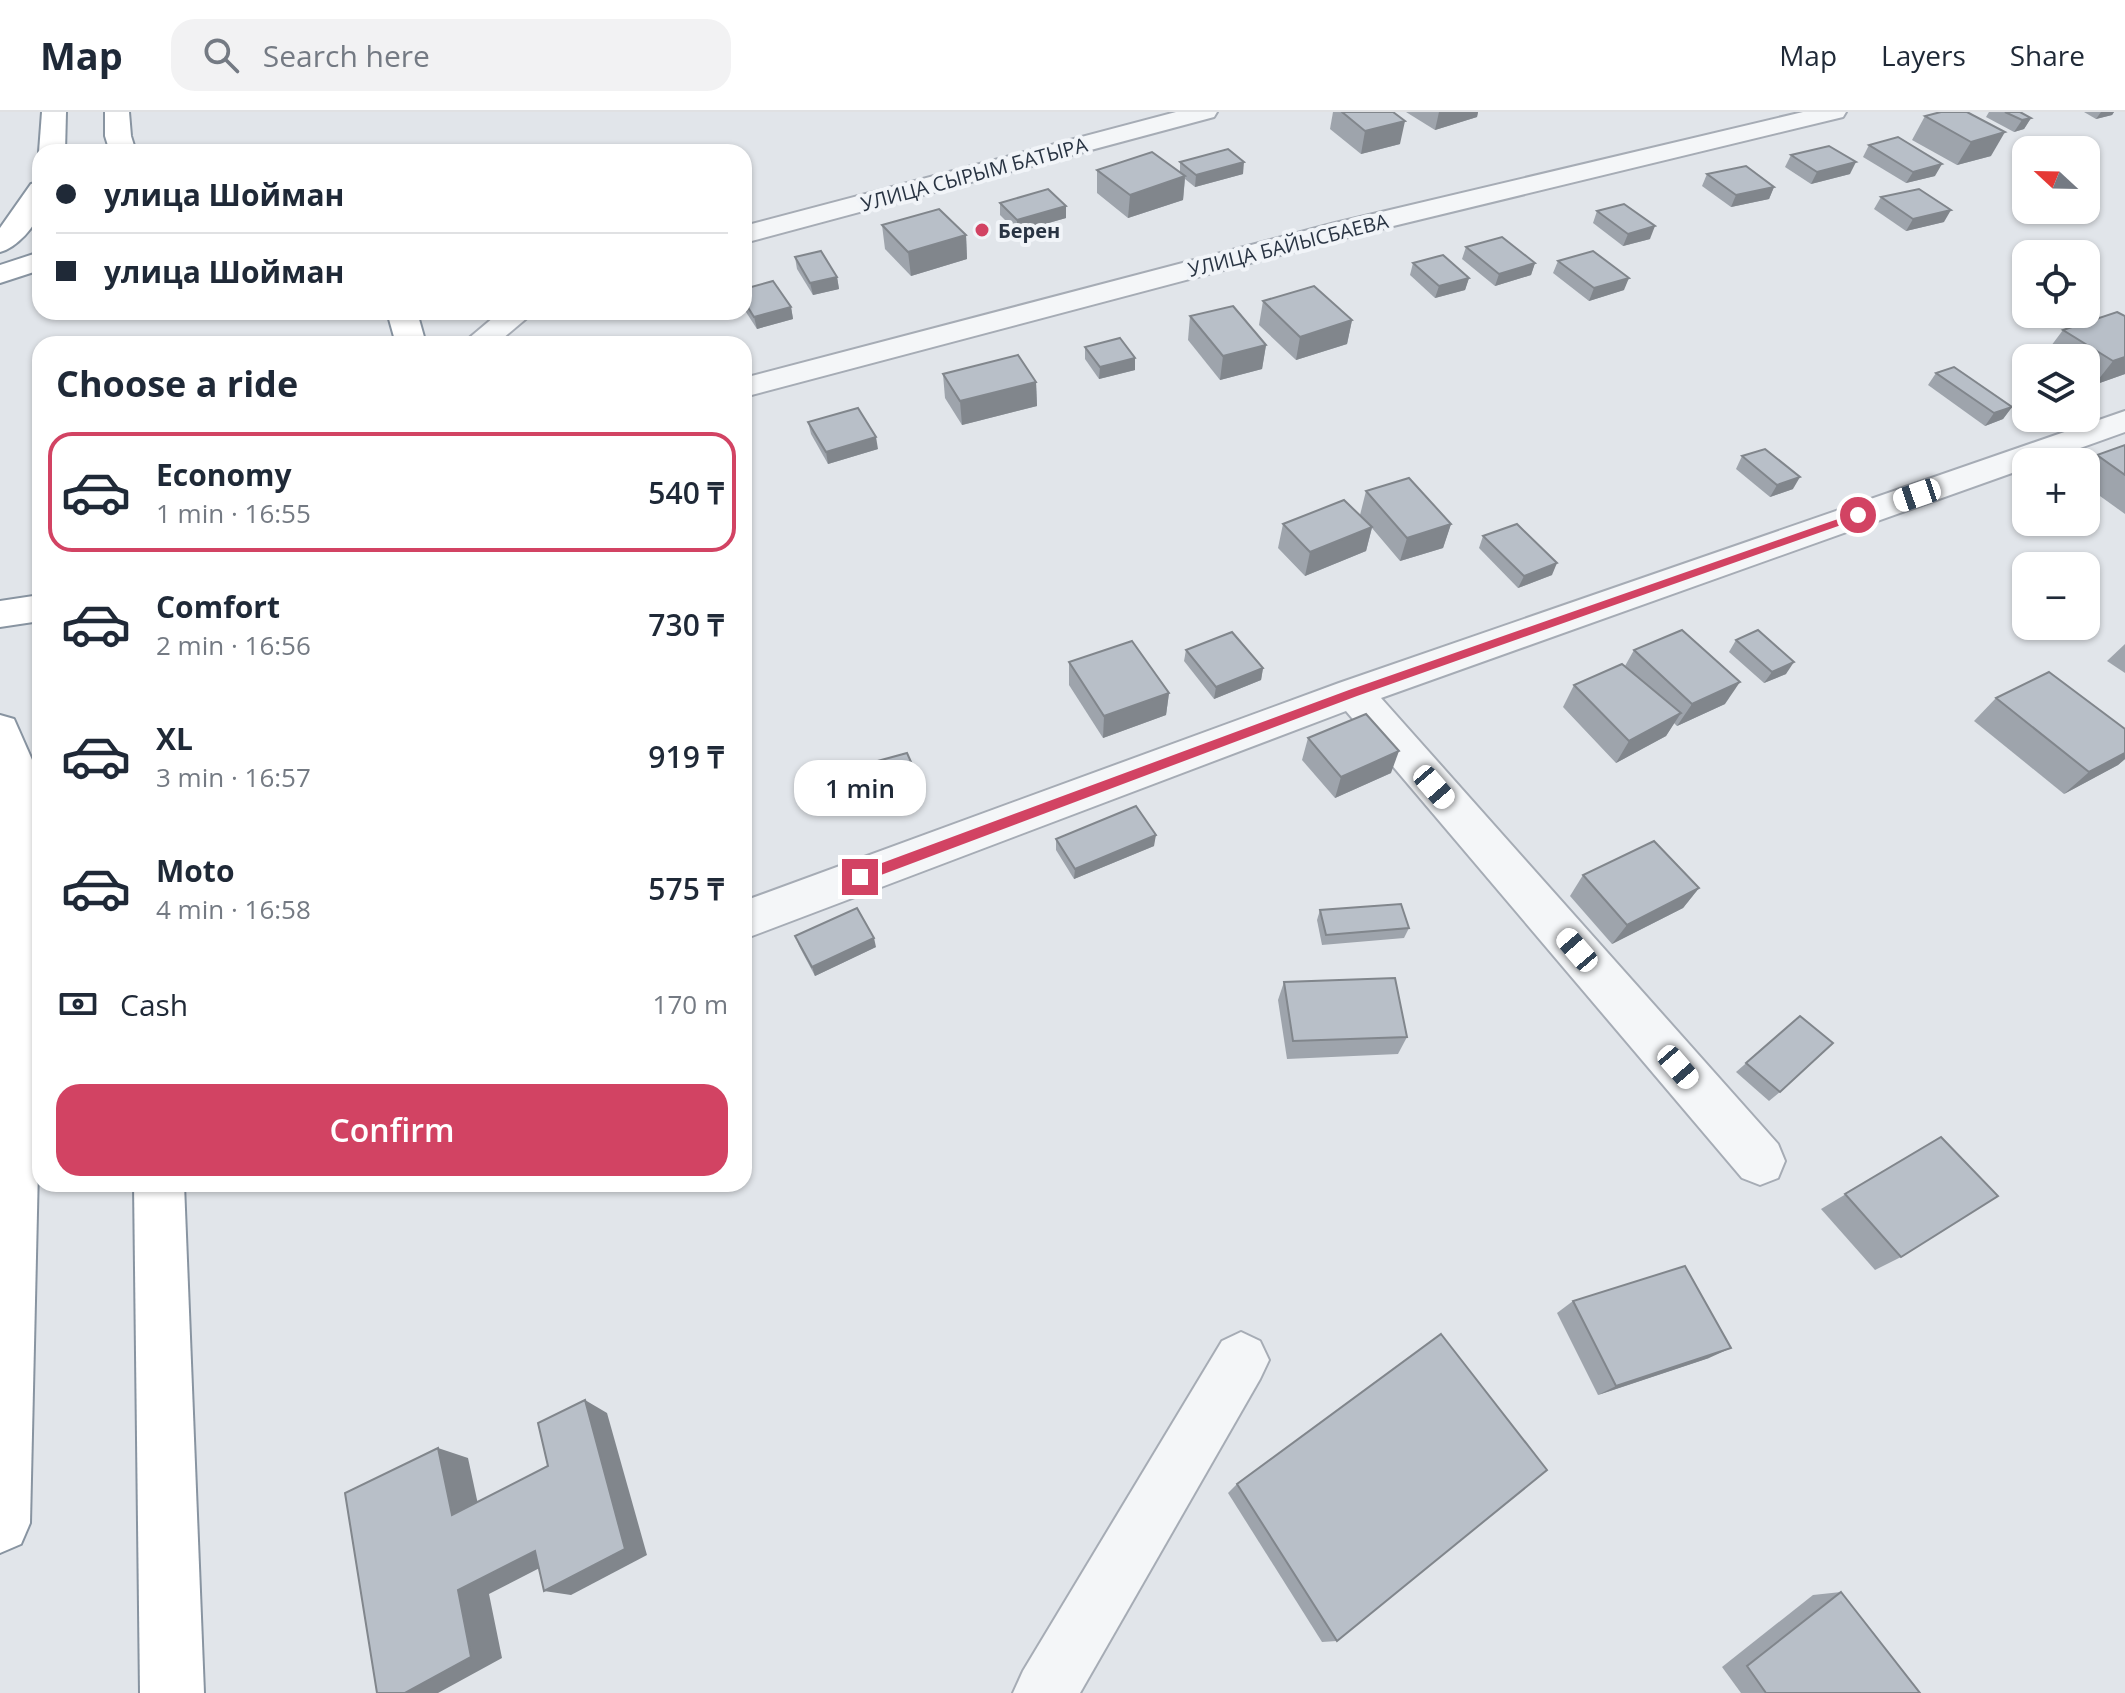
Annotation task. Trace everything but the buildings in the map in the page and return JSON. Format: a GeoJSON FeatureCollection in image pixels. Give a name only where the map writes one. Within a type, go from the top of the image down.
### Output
{"type":"FeatureCollection","features":[{"type":"Feature","properties":{"kind":"highway"},"geometry":{"type":"LineString","coordinates":[[52,144],[54,112]]}},
{"type":"Feature","properties":{"kind":"highway"},"geometry":{"type":"LineString","coordinates":[[117,112],[120,144]]}},
{"type":"Feature","properties":{"kind":"highway"},"geometry":{"type":"LineString","coordinates":[[0,244],[15,229],[32,202]]}},
{"type":"Feature","properties":{"kind":"highway"},"geometry":{"type":"LineString","coordinates":[[0,274],[32,264]]}},
{"type":"Feature","properties":{"kind":"highway"},"geometry":{"type":"LineString","coordinates":[[0,614],[32,609]]}},
{"type":"Feature","properties":{"kind":"highway"},"geometry":{"type":"LineString","coordinates":[[0,730],[22,784],[13,1168],[0,1523]]}},
{"type":"Feature","properties":{"kind":"highway"},"geometry":{"type":"LineString","coordinates":[[159,1192],[172,1693]]}},
{"type":"Feature","properties":{"kind":"street","name":"УЛИЦА СЫРЫМ БАТЫРА"},"geometry":{"type":"LineString","coordinates":[[752,233],[1205,112]]}},
{"type":"Feature","properties":{"kind":"street","name":"УЛИЦА БАЙЫСБАЕВА"},"geometry":{"type":"LineString","coordinates":[[752,386],[1345,229],[1834,112]]}},
{"type":"Feature","properties":{"kind":"street"},"geometry":{"type":"LineString","coordinates":[[488,336],[508,320]]}},
{"type":"Feature","properties":{"kind":"street"},"geometry":{"type":"LineString","coordinates":[[752,917],[1353,693],[2125,421]]}},
{"type":"Feature","properties":{"kind":"street"},"geometry":{"type":"LineString","coordinates":[[1353,693],[1760,1161]]}},
{"type":"Feature","properties":{"kind":"street"},"geometry":{"type":"LineString","coordinates":[[1045,1693],[1241,1360]]}},
{"type":"Feature","properties":{"kind":"place","name":"Берен"},"geometry":{"type":"Point","coordinates":[982,230]}},
{"type":"Feature","properties":{"kind":"route"},"geometry":{"type":"LineString","coordinates":[[860,877],[1353,693],[1858,515]]}}]}
